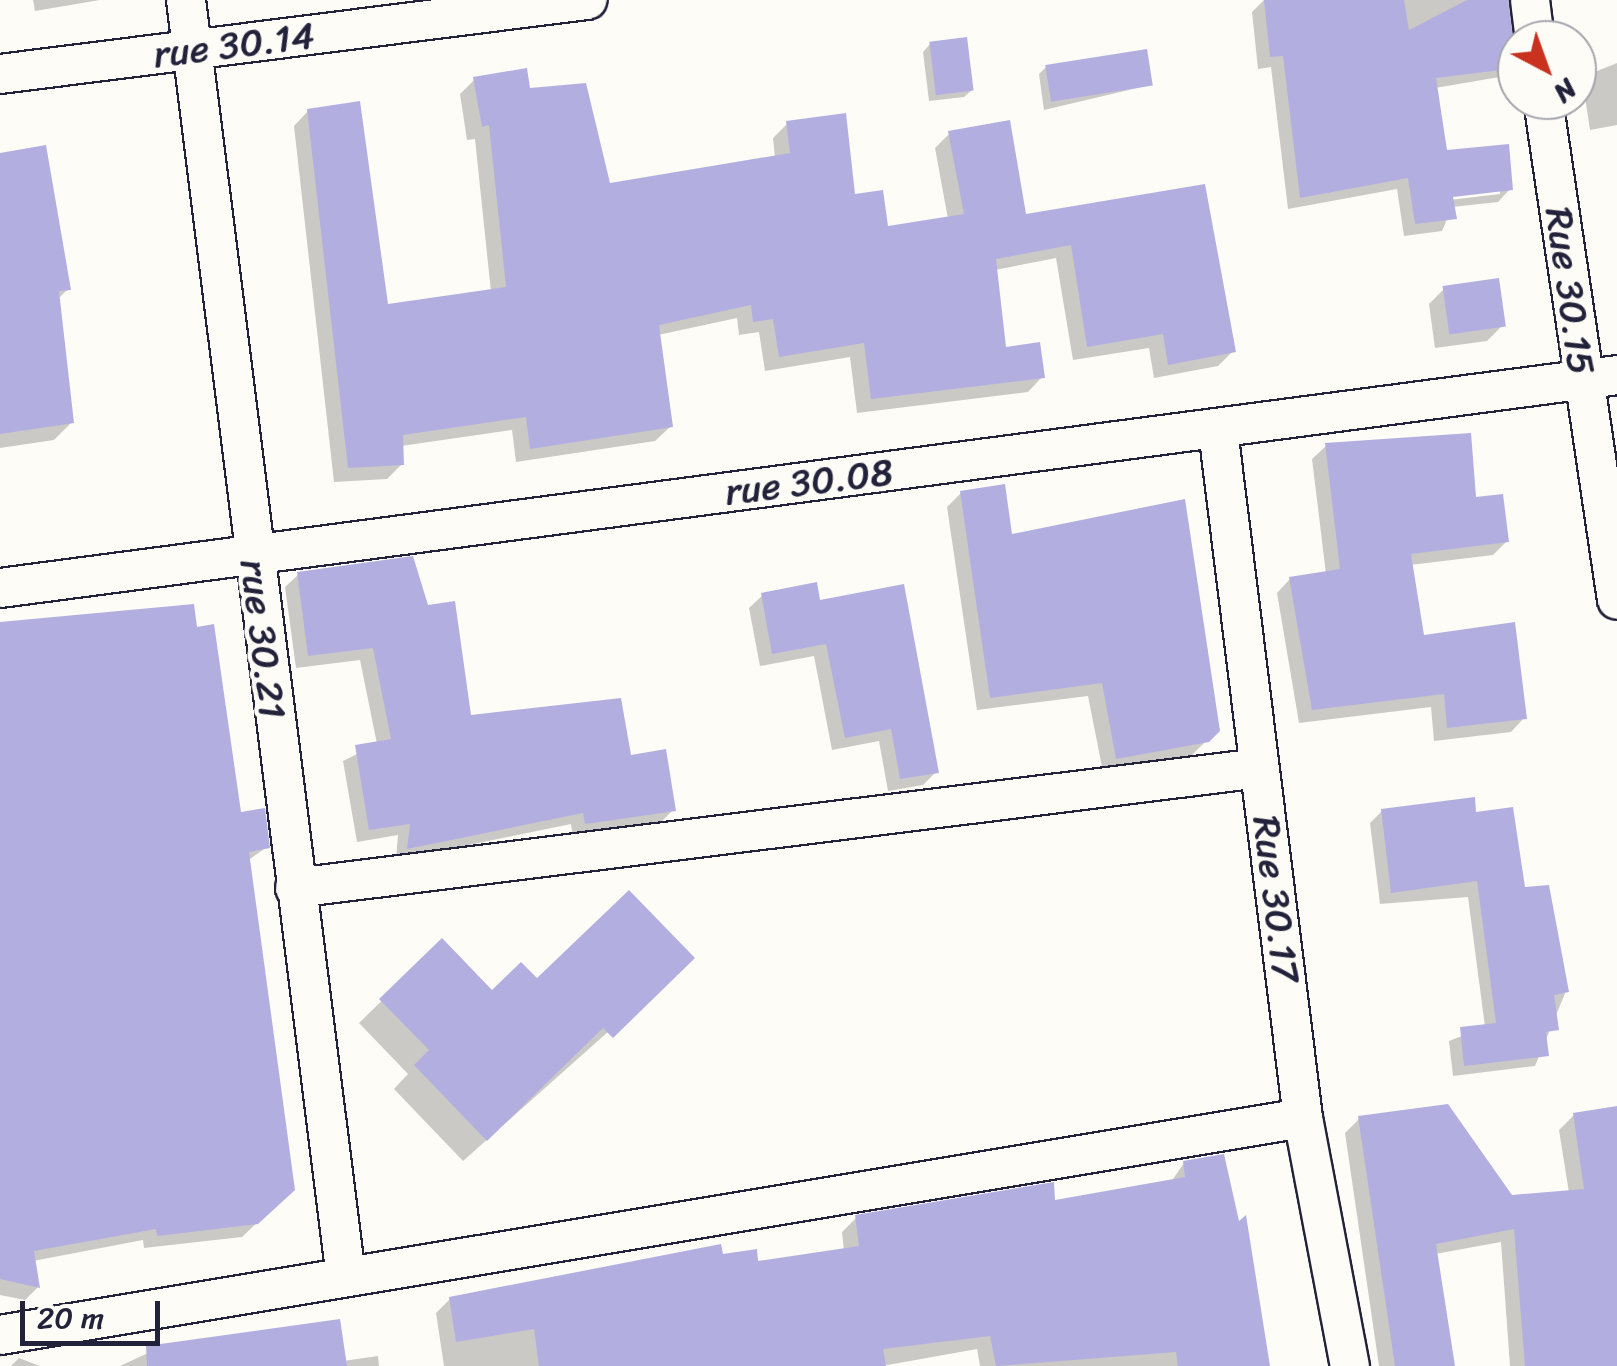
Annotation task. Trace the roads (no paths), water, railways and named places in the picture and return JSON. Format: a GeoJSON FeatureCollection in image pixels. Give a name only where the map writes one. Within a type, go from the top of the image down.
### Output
{"type":"FeatureCollection","features":[{"type":"Feature","properties":{"kind":"street","name":"rue 30.21"},"geometry":{"type":"LineString","coordinates":[[186,0],[252,554],[346,1277]]}},
{"type":"Feature","properties":{"kind":"street","name":"rue 30.14"},"geometry":{"type":"LineString","coordinates":[[0,74],[587,0]]}},
{"type":"Feature","properties":{"kind":"street","name":"Rue 30.15"},"geometry":{"type":"LineString","coordinates":[[1548,120],[1600,377],[1617,600]]}},
{"type":"Feature","properties":{"kind":"street","name":"rue 30.08"},"geometry":{"type":"LineString","coordinates":[[0,588],[1600,377]]}},
{"type":"Feature","properties":{"kind":"street","name":"Rue 30.17"},"geometry":{"type":"LineString","coordinates":[[1218,430],[1303,1118],[1350,1366]]}},
{"type":"Feature","properties":{"kind":"street"},"geometry":{"type":"LineString","coordinates":[[294,888],[1260,768]]}},
{"type":"Feature","properties":{"kind":"street"},"geometry":{"type":"LineString","coordinates":[[0,1334],[1303,1118]]}}]}
